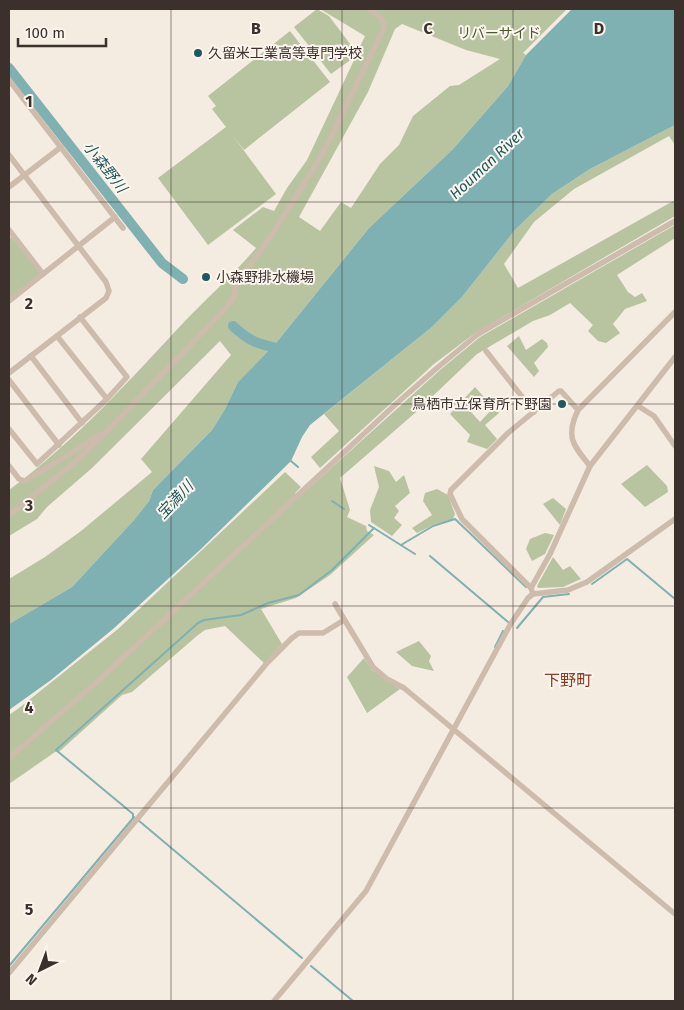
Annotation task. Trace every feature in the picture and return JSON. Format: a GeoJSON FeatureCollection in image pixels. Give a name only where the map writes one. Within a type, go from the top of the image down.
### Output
{"type":"FeatureCollection","features":[{"type":"Feature","properties":{"kind":"street"},"geometry":{"type":"LineString","coordinates":[[9,515],[52,481],[104,434],[227,307],[234,297],[236,284],[302,190],[328,143],[384,28],[384,22],[379,16],[368,9]]}},
{"type":"Feature","properties":{"kind":"street"},"geometry":{"type":"LineString","coordinates":[[9,80],[124,228]]}},
{"type":"Feature","properties":{"kind":"street"},"geometry":{"type":"LineString","coordinates":[[9,187],[61,147]]}},
{"type":"Feature","properties":{"kind":"street"},"geometry":{"type":"LineString","coordinates":[[9,155],[109,286],[106,298],[9,373]]}},
{"type":"Feature","properties":{"kind":"street"},"geometry":{"type":"LineString","coordinates":[[9,301],[115,217]]}},
{"type":"Feature","properties":{"kind":"street"},"geometry":{"type":"LineString","coordinates":[[9,758],[99,680],[363,434],[478,334],[675,221]]}},
{"type":"Feature","properties":{"kind":"street"},"geometry":{"type":"LineString","coordinates":[[10,234],[43,274]]}},
{"type":"Feature","properties":{"kind":"street"},"geometry":{"type":"LineString","coordinates":[[590,466],[574,446],[571,431],[578,410],[675,312]]}},
{"type":"Feature","properties":{"kind":"street"},"geometry":{"type":"LineString","coordinates":[[9,429],[37,464],[107,400],[127,377],[80,317]]}},
{"type":"Feature","properties":{"kind":"street"},"geometry":{"type":"LineString","coordinates":[[57,336],[107,400]]}},
{"type":"Feature","properties":{"kind":"street"},"geometry":{"type":"LineString","coordinates":[[486,351],[534,412]]}},
{"type":"Feature","properties":{"kind":"street"},"geometry":{"type":"LineString","coordinates":[[31,356],[82,423]]}},
{"type":"Feature","properties":{"kind":"street"},"geometry":{"type":"LineString","coordinates":[[274,1001],[366,891],[510,625],[528,598],[590,466],[675,357]]}},
{"type":"Feature","properties":{"kind":"street"},"geometry":{"type":"LineString","coordinates":[[9,380],[59,445]]}},
{"type":"Feature","properties":{"kind":"street"},"geometry":{"type":"LineString","coordinates":[[578,410],[560,391],[508,433],[451,490],[450,494],[462,519],[532,590],[568,590],[587,582],[675,519]]}},
{"type":"Feature","properties":{"kind":"street"},"geometry":{"type":"LineString","coordinates":[[638,406],[654,416],[675,446]]}},
{"type":"Feature","properties":{"kind":"street"},"geometry":{"type":"LineString","coordinates":[[9,466],[21,481],[25,480],[81,448],[98,435],[104,434]]}},
{"type":"Feature","properties":{"kind":"street"},"geometry":{"type":"LineString","coordinates":[[335,604],[372,667],[387,679],[404,688],[675,914]]}},
{"type":"Feature","properties":{"kind":"street"},"geometry":{"type":"LineString","coordinates":[[9,973],[283,646],[299,633],[323,633],[344,620]]}},
{"type":"Feature","properties":{"kind":"green space","name":"リバーサイド"},"geometry":{"type":"Polygon","coordinates":[[[317,9],[329,16],[357,53],[365,36],[320,9],[567,9],[523,53],[526,55],[508,86],[453,149],[369,228],[276,343],[238,382],[212,430],[153,490],[149,501],[134,520],[72,587],[9,624],[9,579],[45,557],[81,531],[152,472],[141,459],[231,355],[220,341],[92,468],[47,507],[37,519],[9,536],[9,490],[79,431],[248,258],[256,248],[233,230],[263,207],[274,211],[287,188],[307,160],[356,56],[331,74],[294,27],[317,9]],[[402,24],[395,29],[368,92],[299,217],[320,231],[341,202],[351,208],[380,164],[399,145],[413,116],[450,86],[459,85],[500,59],[466,50],[402,24]]]}},
{"type":"Feature","properties":{"kind":"green space"},"geometry":{"type":"Polygon","coordinates":[[[290,31],[330,82],[244,150],[233,136],[276,194],[208,245],[158,178],[226,127],[212,109],[216,106],[208,96],[290,31]]]}},
{"type":"Feature","properties":{"kind":"green space"},"geometry":{"type":"Polygon","coordinates":[[[675,125],[675,145],[669,136],[574,189],[534,222],[504,264],[518,288],[675,200],[675,216],[475,333],[434,364],[320,468],[311,457],[339,431],[324,414],[432,327],[462,297],[515,230],[552,194],[590,169],[675,125]]]}},
{"type":"Feature","properties":{"kind":"green space"},"geometry":{"type":"Polygon","coordinates":[[[675,225],[675,238],[617,275],[628,292],[635,297],[642,293],[647,301],[625,309],[613,324],[620,333],[606,343],[598,341],[588,331],[593,325],[570,303],[550,315],[533,321],[477,354],[415,413],[340,478],[350,510],[347,517],[366,526],[367,531],[374,535],[330,575],[296,598],[261,609],[282,644],[264,663],[225,626],[205,630],[132,692],[122,695],[60,751],[55,752],[9,784],[9,715],[118,629],[285,472],[301,487],[295,493],[299,497],[440,370],[480,337],[675,225]]]}},
{"type":"Feature","properties":{"kind":"green space"},"geometry":{"type":"Polygon","coordinates":[[[11,237],[42,275],[9,300],[9,239],[11,237]]]}},
{"type":"Feature","properties":{"kind":"green space"},"geometry":{"type":"Polygon","coordinates":[[[519,336],[526,350],[542,339],[547,343],[548,347],[534,363],[539,371],[534,377],[507,346],[519,336]]]}},
{"type":"Feature","properties":{"kind":"green space"},"geometry":{"type":"Polygon","coordinates":[[[475,387],[484,397],[471,412],[480,422],[495,406],[499,413],[485,425],[497,439],[487,449],[467,442],[470,435],[450,414],[475,387]]]}},
{"type":"Feature","properties":{"kind":"green space"},"geometry":{"type":"Polygon","coordinates":[[[647,465],[667,486],[668,492],[645,507],[621,484],[647,465]]]}},
{"type":"Feature","properties":{"kind":"green space"},"geometry":{"type":"Polygon","coordinates":[[[374,466],[389,471],[396,482],[404,475],[410,493],[395,506],[399,511],[394,518],[402,525],[392,536],[371,522],[370,510],[379,487],[374,466]]]}},
{"type":"Feature","properties":{"kind":"green space"},"geometry":{"type":"Polygon","coordinates":[[[437,489],[448,495],[455,514],[453,519],[433,525],[417,533],[412,528],[432,515],[423,501],[425,493],[437,489]]]}},
{"type":"Feature","properties":{"kind":"green space"},"geometry":{"type":"Polygon","coordinates":[[[553,498],[566,509],[560,525],[543,504],[553,498]]]}},
{"type":"Feature","properties":{"kind":"green space"},"geometry":{"type":"Polygon","coordinates":[[[545,533],[554,535],[545,554],[532,561],[526,549],[530,539],[545,533]]]}},
{"type":"Feature","properties":{"kind":"green space"},"geometry":{"type":"Polygon","coordinates":[[[553,557],[563,570],[570,566],[581,579],[563,587],[538,588],[537,586],[553,557]]]}},
{"type":"Feature","properties":{"kind":"green space"},"geometry":{"type":"Polygon","coordinates":[[[419,641],[431,656],[429,661],[434,671],[412,666],[396,652],[419,641]]]}},
{"type":"Feature","properties":{"kind":"green space"},"geometry":{"type":"Polygon","coordinates":[[[364,658],[372,670],[400,689],[367,713],[347,677],[364,658]]]}},
{"type":"Feature","properties":{"kind":"water"},"geometry":{"type":"Polygon","coordinates":[[[572,9],[675,9],[675,125],[590,169],[552,194],[515,230],[462,297],[432,327],[310,425],[291,461],[201,549],[113,629],[51,680],[9,710],[9,624],[72,587],[134,520],[149,501],[153,490],[212,430],[238,382],[276,343],[369,228],[453,149],[508,86],[526,55],[572,9]]]}},
{"type":"Feature","properties":{"kind":"waterway","name":"小森野川"},"geometry":{"type":"LineString","coordinates":[[9,68],[162,263],[183,279]]}},
{"type":"Feature","properties":{"kind":"waterway","name":"小森野川"},"geometry":{"type":"LineString","coordinates":[[233,326],[257,342],[285,350]]}},
{"type":"Feature","properties":{"kind":"waterway"},"geometry":{"type":"LineString","coordinates":[[291,461],[298,467]]}},
{"type":"Feature","properties":{"kind":"waterway"},"geometry":{"type":"LineString","coordinates":[[332,501],[344,509]]}},
{"type":"Feature","properties":{"kind":"waterway"},"geometry":{"type":"LineString","coordinates":[[401,545],[433,526],[455,519],[526,587]]}},
{"type":"Feature","properties":{"kind":"waterway"},"geometry":{"type":"LineString","coordinates":[[369,525],[415,554]]}},
{"type":"Feature","properties":{"kind":"waterway"},"geometry":{"type":"LineString","coordinates":[[133,817],[133,814],[56,750],[198,623],[204,620],[241,615],[268,603],[299,595],[332,570],[374,528]]}},
{"type":"Feature","properties":{"kind":"waterway"},"geometry":{"type":"LineString","coordinates":[[430,556],[508,622]]}},
{"type":"Feature","properties":{"kind":"waterway"},"geometry":{"type":"LineString","coordinates":[[592,584],[627,559],[675,599]]}},
{"type":"Feature","properties":{"kind":"waterway"},"geometry":{"type":"LineString","coordinates":[[517,628],[543,597],[569,594]]}},
{"type":"Feature","properties":{"kind":"waterway"},"geometry":{"type":"LineString","coordinates":[[495,647],[503,631]]}},
{"type":"Feature","properties":{"kind":"waterway"},"geometry":{"type":"LineString","coordinates":[[9,966],[134,817]]}},
{"type":"Feature","properties":{"kind":"waterway"},"geometry":{"type":"LineString","coordinates":[[138,820],[302,958]]}},
{"type":"Feature","properties":{"kind":"waterway"},"geometry":{"type":"LineString","coordinates":[[311,966],[353,1001]]}},
{"type":"Feature","properties":{"kind":"place","name":"久留米工業高等専門学校"},"geometry":{"type":"Point","coordinates":[198,53]}},
{"type":"Feature","properties":{"kind":"place","name":"小森野排水機場"},"geometry":{"type":"Point","coordinates":[206,277]}},
{"type":"Feature","properties":{"kind":"place","name":"鳥栖市立保育所下野園"},"geometry":{"type":"Point","coordinates":[562,404]}},
{"type":"Feature","properties":{"kind":"district","name":"下野町"},"geometry":{"type":"Point","coordinates":[568,680]}},
{"type":"Feature","properties":{"kind":"water label","name":"Houman River"},"geometry":{"type":"Point","coordinates":[487,164]}},
{"type":"Feature","properties":{"kind":"water label","name":"宝満川"},"geometry":{"type":"Point","coordinates":[175,500]}}]}
